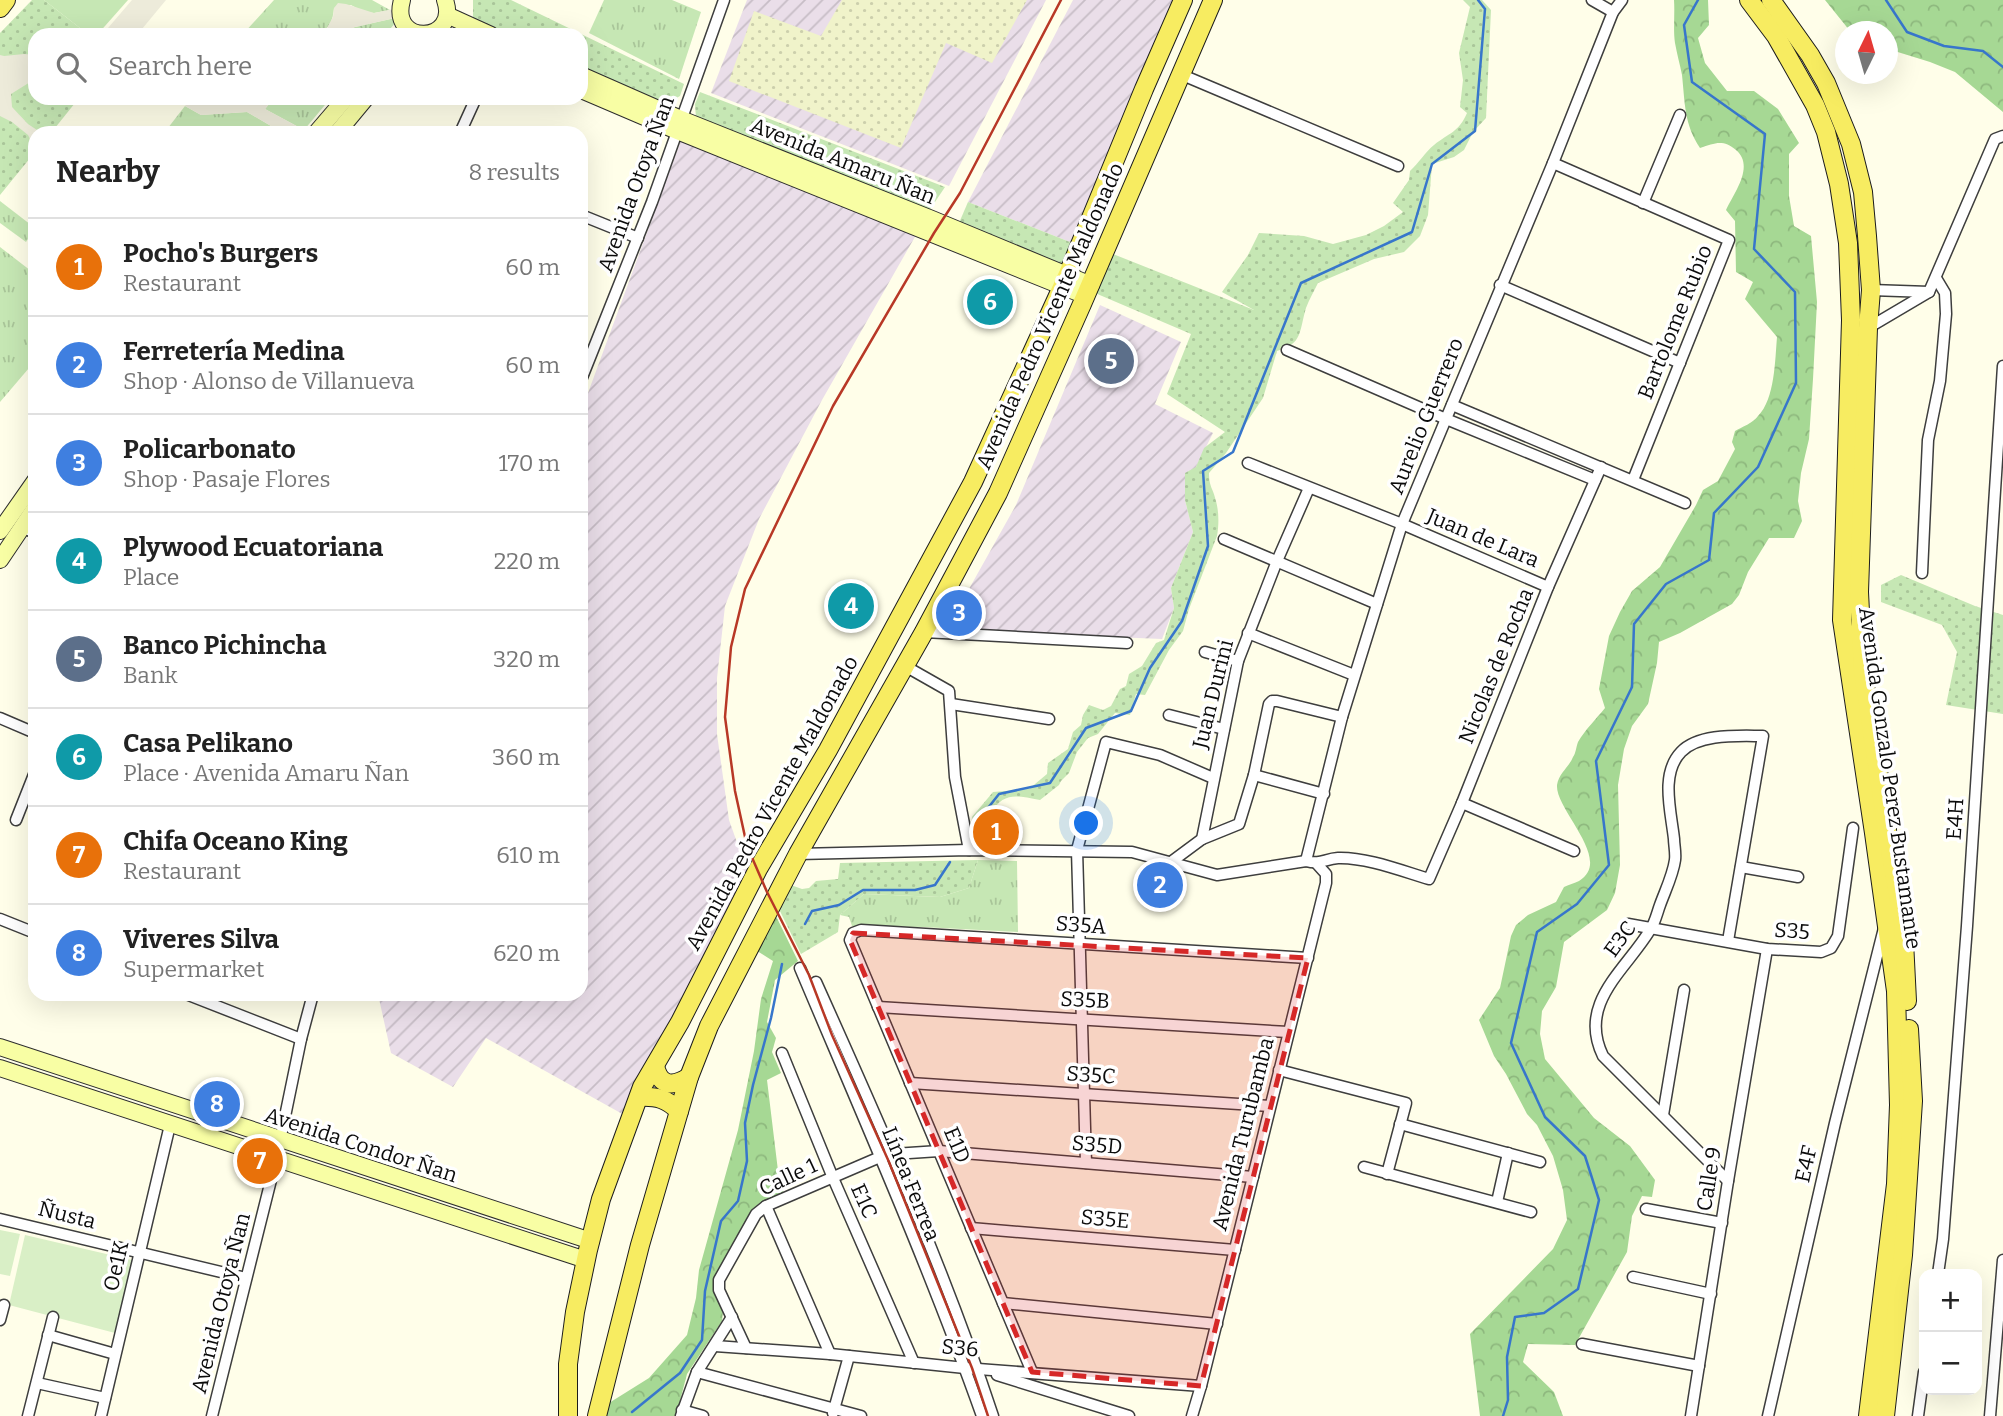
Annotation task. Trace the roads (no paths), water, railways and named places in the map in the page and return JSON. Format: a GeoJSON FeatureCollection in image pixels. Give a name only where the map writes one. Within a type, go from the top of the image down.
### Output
{"type":"FeatureCollection","features":[{"type":"Feature","properties":{"kind":"main road"},"geometry":{"type":"LineString","coordinates":[[0,8],[6,0]]}},
{"type":"Feature","properties":{"kind":"main road"},"geometry":{"type":"LineString","coordinates":[[401,0],[399,10],[407,28]]}},
{"type":"Feature","properties":{"kind":"main road","name":"Avenida Pedro Vicente Maldonado"},"geometry":{"type":"LineString","coordinates":[[568,1416],[568,1364],[575,1312],[590,1241],[601,1199],[639,1097],[758,869],[828,750],[973,482],[1066,280],[1143,89],[1183,0]]}},
{"type":"Feature","properties":{"kind":"main road","name":"Avenida Pedro Vicente Maldonado"},"geometry":{"type":"LineString","coordinates":[[597,1416],[638,1253],[689,1077],[709,1026],[798,854],[924,632],[998,494],[1213,0]]}},
{"type":"Feature","properties":{"kind":"main road","name":"Avenida Gonzalo Perez Bustamante"},"geometry":{"type":"LineString","coordinates":[[1749,0],[1776,36],[1815,106],[1826,132],[1839,184],[1848,243],[1863,671],[1903,921],[1913,1101],[1903,1255],[1885,1416]]}},
{"type":"Feature","properties":{"kind":"main road","name":"Avenida Gonzalo Perez Bustamante"},"geometry":{"type":"LineString","coordinates":[[1771,0],[1810,55],[1826,83],[1851,144],[1863,192],[1871,290],[1856,435],[1842,620],[1896,991],[1899,1105],[1896,1184],[1868,1416]]}},
{"type":"Feature","properties":{"kind":"main road"},"geometry":{"type":"LineString","coordinates":[[434,28],[447,14],[476,28]]}},
{"type":"Feature","properties":{"kind":"main road","name":"Avenida Amaru Ñan"},"geometry":{"type":"LineString","coordinates":[[588,79],[679,125]]}},
{"type":"Feature","properties":{"kind":"main road","name":"Avenida Amaru Ñan"},"geometry":{"type":"LineString","coordinates":[[588,92],[679,125],[1088,291]]}},
{"type":"Feature","properties":{"kind":"main road"},"geometry":{"type":"LineString","coordinates":[[322,126],[340,105]]}},
{"type":"Feature","properties":{"kind":"main road"},"geometry":{"type":"LineString","coordinates":[[343,126],[360,105]]}},
{"type":"Feature","properties":{"kind":"main road"},"geometry":{"type":"LineString","coordinates":[[0,560],[28,495]]}},
{"type":"Feature","properties":{"kind":"main road"},"geometry":{"type":"LineString","coordinates":[[13,525],[28,513]]}},
{"type":"Feature","properties":{"kind":"main road","name":"Avenida Condor Ñan"},"geometry":{"type":"LineString","coordinates":[[0,1047],[590,1241]]}},
{"type":"Feature","properties":{"kind":"main road"},"geometry":{"type":"LineString","coordinates":[[655,1066],[659,1077],[669,1083],[679,1083],[689,1077]]}},
{"type":"Feature","properties":{"kind":"main road","name":"Avenida Condor Ñan"},"geometry":{"type":"LineString","coordinates":[[0,1068],[586,1260]]}},
{"type":"Feature","properties":{"kind":"main road"},"geometry":{"type":"LineString","coordinates":[[639,1097],[663,1098],[679,1111]]}},
{"type":"Feature","properties":{"kind":"street","name":"Avenida Otoya Ñan"},"geometry":{"type":"LineString","coordinates":[[588,363],[638,238],[724,0]]}},
{"type":"Feature","properties":{"kind":"street"},"geometry":{"type":"LineString","coordinates":[[1592,0],[1613,12]]}},
{"type":"Feature","properties":{"kind":"street","name":"Aurelio Guerrero"},"geometry":{"type":"LineString","coordinates":[[1312,862],[1324,794],[1342,718],[1402,524],[1613,12],[1622,0]]}},
{"type":"Feature","properties":{"kind":"street"},"geometry":{"type":"LineString","coordinates":[[1180,74],[1398,166]]}},
{"type":"Feature","properties":{"kind":"street"},"geometry":{"type":"LineString","coordinates":[[463,126],[473,105]]}},
{"type":"Feature","properties":{"kind":"street"},"geometry":{"type":"LineString","coordinates":[[1643,202],[1680,115]]}},
{"type":"Feature","properties":{"kind":"street"},"geometry":{"type":"LineString","coordinates":[[1868,328],[1929,292],[1996,139],[2003,136]]}},
{"type":"Feature","properties":{"kind":"street","name":"Bartolome Rubio"},"geometry":{"type":"LineString","coordinates":[[1553,163],[1729,240],[1633,480]]}},
{"type":"Feature","properties":{"kind":"street"},"geometry":{"type":"LineString","coordinates":[[588,218],[638,238]]}},
{"type":"Feature","properties":{"kind":"street"},"geometry":{"type":"LineString","coordinates":[[1923,573],[1928,439],[1940,381],[1946,314],[1944,293],[1936,278]]}},
{"type":"Feature","properties":{"kind":"street"},"geometry":{"type":"LineString","coordinates":[[1500,285],[1680,363]]}},
{"type":"Feature","properties":{"kind":"street"},"geometry":{"type":"LineString","coordinates":[[1871,290],[1929,292]]}},
{"type":"Feature","properties":{"kind":"street"},"geometry":{"type":"LineString","coordinates":[[1287,350],[1595,480]]}},
{"type":"Feature","properties":{"kind":"street","name":"E4H"},"geometry":{"type":"LineString","coordinates":[[1939,1269],[1967,926],[2003,366]]}},
{"type":"Feature","properties":{"kind":"street"},"geometry":{"type":"LineString","coordinates":[[1452,405],[1685,503]]}},
{"type":"Feature","properties":{"kind":"street","name":"Juan de Lara"},"geometry":{"type":"LineString","coordinates":[[1248,463],[1402,524],[1548,587]]}},
{"type":"Feature","properties":{"kind":"street","name":"Nicolas de Rocha"},"geometry":{"type":"LineString","coordinates":[[1312,862],[1337,858],[1363,861],[1429,879],[1548,587],[1601,467]]}},
{"type":"Feature","properties":{"kind":"street","name":"Juan Durini"},"geometry":{"type":"LineString","coordinates":[[1202,839],[1238,661],[1309,488]]}},
{"type":"Feature","properties":{"kind":"street"},"geometry":{"type":"LineString","coordinates":[[1224,539],[1377,604]]}},
{"type":"Feature","properties":{"kind":"street"},"geometry":{"type":"LineString","coordinates":[[924,632],[1127,643]]}},
{"type":"Feature","properties":{"kind":"street"},"geometry":{"type":"LineString","coordinates":[[1248,633],[1354,675]]}},
{"type":"Feature","properties":{"kind":"street"},"geometry":{"type":"LineString","coordinates":[[1205,652],[1238,661]]}},
{"type":"Feature","properties":{"kind":"street"},"geometry":{"type":"LineString","coordinates":[[905,666],[949,691],[956,777],[969,850]]}},
{"type":"Feature","properties":{"kind":"street"},"geometry":{"type":"LineString","coordinates":[[1171,862],[1202,839],[1239,824],[1254,775],[1269,704],[1272,701],[1342,718]]}},
{"type":"Feature","properties":{"kind":"street"},"geometry":{"type":"LineString","coordinates":[[951,704],[1049,719]]}},
{"type":"Feature","properties":{"kind":"street"},"geometry":{"type":"LineString","coordinates":[[1169,715],[1224,729]]}},
{"type":"Feature","properties":{"kind":"street"},"geometry":{"type":"LineString","coordinates":[[0,718],[28,730]]}},
{"type":"Feature","properties":{"kind":"street","name":"E3C"},"geometry":{"type":"LineString","coordinates":[[1728,1181],[1602,1056],[1594,1029],[1604,993],[1652,928],[1675,859],[1668,785],[1672,764],[1683,749],[1704,740],[1727,736],[1763,736],[1741,867]]}},
{"type":"Feature","properties":{"kind":"street"},"geometry":{"type":"LineString","coordinates":[[1086,1163],[1077,850],[1106,742],[1160,755],[1213,778]]}},
{"type":"Feature","properties":{"kind":"street"},"geometry":{"type":"LineString","coordinates":[[1254,775],[1324,794]]}},
{"type":"Feature","properties":{"kind":"street"},"geometry":{"type":"LineString","coordinates":[[16,820],[28,790]]}},
{"type":"Feature","properties":{"kind":"street"},"geometry":{"type":"LineString","coordinates":[[1462,803],[1574,851]]}},
{"type":"Feature","properties":{"kind":"street","name":"S35"},"geometry":{"type":"LineString","coordinates":[[1628,924],[1768,949],[1821,952],[1831,948],[1838,936],[1853,828]]}},
{"type":"Feature","properties":{"kind":"street"},"geometry":{"type":"LineString","coordinates":[[798,854],[969,850],[1132,852],[1217,876],[1312,862]]}},
{"type":"Feature","properties":{"kind":"street","name":"Avenida Turubamba"},"geometry":{"type":"LineString","coordinates":[[1192,1416],[1326,883],[1326,874],[1312,862]]}},
{"type":"Feature","properties":{"kind":"street"},"geometry":{"type":"LineString","coordinates":[[1728,941],[1741,867],[1798,877]]}},
{"type":"Feature","properties":{"kind":"street"},"geometry":{"type":"LineString","coordinates":[[0,919],[28,926]]}},
{"type":"Feature","properties":{"kind":"street","name":"E4F"},"geometry":{"type":"LineString","coordinates":[[1768,1416],[1835,1123],[1885,922]]}},
{"type":"Feature","properties":{"kind":"street","name":"S35A"},"geometry":{"type":"LineString","coordinates":[[853,933],[861,930],[1308,958]]}},
{"type":"Feature","properties":{"kind":"street","name":"E1D"},"geometry":{"type":"LineString","coordinates":[[853,933],[850,940],[1032,1373]]}},
{"type":"Feature","properties":{"kind":"street","name":"Calle 9"},"geometry":{"type":"LineString","coordinates":[[1691,1416],[1768,949]]}},
{"type":"Feature","properties":{"kind":"street","name":"Línea Ferrea"},"geometry":{"type":"LineString","coordinates":[[800,968],[880,1157],[982,1416]]}},
{"type":"Feature","properties":{"kind":"street","name":"Línea Ferrea"},"geometry":{"type":"LineString","coordinates":[[816,982],[894,1154],[978,1369],[993,1416]]}},
{"type":"Feature","properties":{"kind":"street"},"geometry":{"type":"LineString","coordinates":[[1663,1115],[1684,990]]}},
{"type":"Feature","properties":{"kind":"street"},"geometry":{"type":"LineString","coordinates":[[217,1001],[301,1039]]}},
{"type":"Feature","properties":{"kind":"street","name":"Avenida Otoya Ñan"},"geometry":{"type":"LineString","coordinates":[[212,1416],[276,1160],[311,1001]]}},
{"type":"Feature","properties":{"kind":"street","name":"S35B"},"geometry":{"type":"LineString","coordinates":[[878,1007],[1289,1032]]}},
{"type":"Feature","properties":{"kind":"street","name":"E1C"},"geometry":{"type":"LineString","coordinates":[[782,1053],[914,1363]]}},
{"type":"Feature","properties":{"kind":"street"},"geometry":{"type":"LineString","coordinates":[[1279,1070],[1406,1103],[1387,1174]]}},
{"type":"Feature","properties":{"kind":"street","name":"S35C"},"geometry":{"type":"LineString","coordinates":[[910,1083],[1270,1105]]}},
{"type":"Feature","properties":{"kind":"street"},"geometry":{"type":"LineString","coordinates":[[1401,1124],[1540,1162]]}},
{"type":"Feature","properties":{"kind":"street","name":"Oe1K"},"geometry":{"type":"LineString","coordinates":[[101,1416],[170,1125]]}},
{"type":"Feature","properties":{"kind":"street","name":"Calle 1"},"geometry":{"type":"LineString","coordinates":[[746,1348],[719,1290],[719,1280],[756,1214],[766,1206],[880,1157],[939,1151]]}},
{"type":"Feature","properties":{"kind":"street","name":"S35D"},"geometry":{"type":"LineString","coordinates":[[939,1151],[1253,1177]]}},
{"type":"Feature","properties":{"kind":"street"},"geometry":{"type":"LineString","coordinates":[[1497,1202],[1508,1153]]}},
{"type":"Feature","properties":{"kind":"street"},"geometry":{"type":"LineString","coordinates":[[1364,1167],[1531,1212]]}},
{"type":"Feature","properties":{"kind":"street"},"geometry":{"type":"LineString","coordinates":[[766,1206],[830,1354]]}},
{"type":"Feature","properties":{"kind":"street"},"geometry":{"type":"LineString","coordinates":[[1646,1209],[1722,1223]]}},
{"type":"Feature","properties":{"kind":"street","name":"Ñusta"},"geometry":{"type":"LineString","coordinates":[[0,1219],[246,1278]]}},
{"type":"Feature","properties":{"kind":"street","name":"S35E"},"geometry":{"type":"LineString","coordinates":[[971,1228],[1235,1250]]}},
{"type":"Feature","properties":{"kind":"street"},"geometry":{"type":"LineString","coordinates":[[1990,1416],[2003,1260]]}},
{"type":"Feature","properties":{"kind":"street"},"geometry":{"type":"LineString","coordinates":[[1633,1277],[1711,1294]]}},
{"type":"Feature","properties":{"kind":"street"},"geometry":{"type":"LineString","coordinates":[[1003,1303],[1217,1324]]}},
{"type":"Feature","properties":{"kind":"street"},"geometry":{"type":"LineString","coordinates":[[0,1320],[4,1305]]}},
{"type":"Feature","properties":{"kind":"street"},"geometry":{"type":"LineString","coordinates":[[28,1416],[53,1317]]}},
{"type":"Feature","properties":{"kind":"street"},"geometry":{"type":"LineString","coordinates":[[703,1416],[681,1413],[697,1372],[732,1317]]}},
{"type":"Feature","properties":{"kind":"street"},"geometry":{"type":"LineString","coordinates":[[48,1335],[115,1354]]}},
{"type":"Feature","properties":{"kind":"street"},"geometry":{"type":"LineString","coordinates":[[1582,1344],[1699,1366]]}},
{"type":"Feature","properties":{"kind":"street","name":"S36"},"geometry":{"type":"LineString","coordinates":[[715,1346],[1201,1386]]}},
{"type":"Feature","properties":{"kind":"street"},"geometry":{"type":"LineString","coordinates":[[833,1413],[849,1356]]}},
{"type":"Feature","properties":{"kind":"street"},"geometry":{"type":"LineString","coordinates":[[978,1369],[1129,1416]]}},
{"type":"Feature","properties":{"kind":"street"},"geometry":{"type":"LineString","coordinates":[[697,1372],[833,1413],[861,1416]]}},
{"type":"Feature","properties":{"kind":"street"},"geometry":{"type":"LineString","coordinates":[[37,1383],[105,1398]]}},
{"type":"Feature","properties":{"kind":"street"},"geometry":{"type":"LineString","coordinates":[[1918,1416],[1921,1395]]}},
{"type":"Feature","properties":{"kind":"waterway"},"geometry":{"type":"LineString","coordinates":[[973,827],[999,794],[1050,783],[1086,728],[1131,711],[1150,668],[1182,621],[1208,546],[1203,471],[1233,452],[1301,283],[1412,232],[1432,164],[1475,131],[1485,9],[1478,0]]}},
{"type":"Feature","properties":{"kind":"waterway"},"geometry":{"type":"LineString","coordinates":[[1503,1416],[1508,1400],[1507,1357],[1515,1317],[1544,1313],[1578,1289],[1599,1200],[1585,1156],[1545,1117],[1511,1043],[1537,932],[1577,904],[1609,865],[1596,761],[1632,687],[1634,624],[1666,584],[1709,560],[1714,513],[1758,467],[1796,383],[1795,292],[1754,249],[1765,134],[1692,82],[1684,25],[1698,0]]}},
{"type":"Feature","properties":{"kind":"waterway"},"geometry":{"type":"LineString","coordinates":[[1886,0],[1907,32],[1944,46],[1983,51],[2003,67]]}},
{"type":"Feature","properties":{"kind":"waterway"},"geometry":{"type":"LineString","coordinates":[[805,924],[812,911],[839,905],[863,890],[915,890],[935,885],[950,862]]}},
{"type":"Feature","properties":{"kind":"waterway"},"geometry":{"type":"LineString","coordinates":[[632,1412],[680,1373],[702,1340],[705,1291],[721,1221],[738,1201],[747,1161],[745,1123],[782,964]]}},
{"type":"Feature","properties":{"kind":"railway"},"geometry":{"type":"LineString","coordinates":[[988,1416],[972,1368],[889,1162],[832,1035],[809,975],[747,846],[735,791],[725,717],[731,647],[745,589],[833,406],[960,193],[1061,0]]}},
{"type":"Feature","properties":{"kind":"place","name":"Casa Pelikano"},"geometry":{"type":"Point","coordinates":[990,302]}},
{"type":"Feature","properties":{"kind":"place","name":"Banco Pichincha"},"geometry":{"type":"Point","coordinates":[1111,361]}},
{"type":"Feature","properties":{"kind":"place","name":"Plywood Ecuatoriana"},"geometry":{"type":"Point","coordinates":[851,606]}},
{"type":"Feature","properties":{"kind":"place","name":"Policarbonato"},"geometry":{"type":"Point","coordinates":[959,613]}},
{"type":"Feature","properties":{"kind":"place","name":"Pocho's Burgers"},"geometry":{"type":"Point","coordinates":[996,832]}},
{"type":"Feature","properties":{"kind":"place","name":"Ferretería Medina"},"geometry":{"type":"Point","coordinates":[1160,885]}},
{"type":"Feature","properties":{"kind":"place","name":"Viveres Silva"},"geometry":{"type":"Point","coordinates":[217,1104]}},
{"type":"Feature","properties":{"kind":"place","name":"Chifa Oceano King"},"geometry":{"type":"Point","coordinates":[260,1161]}}]}
